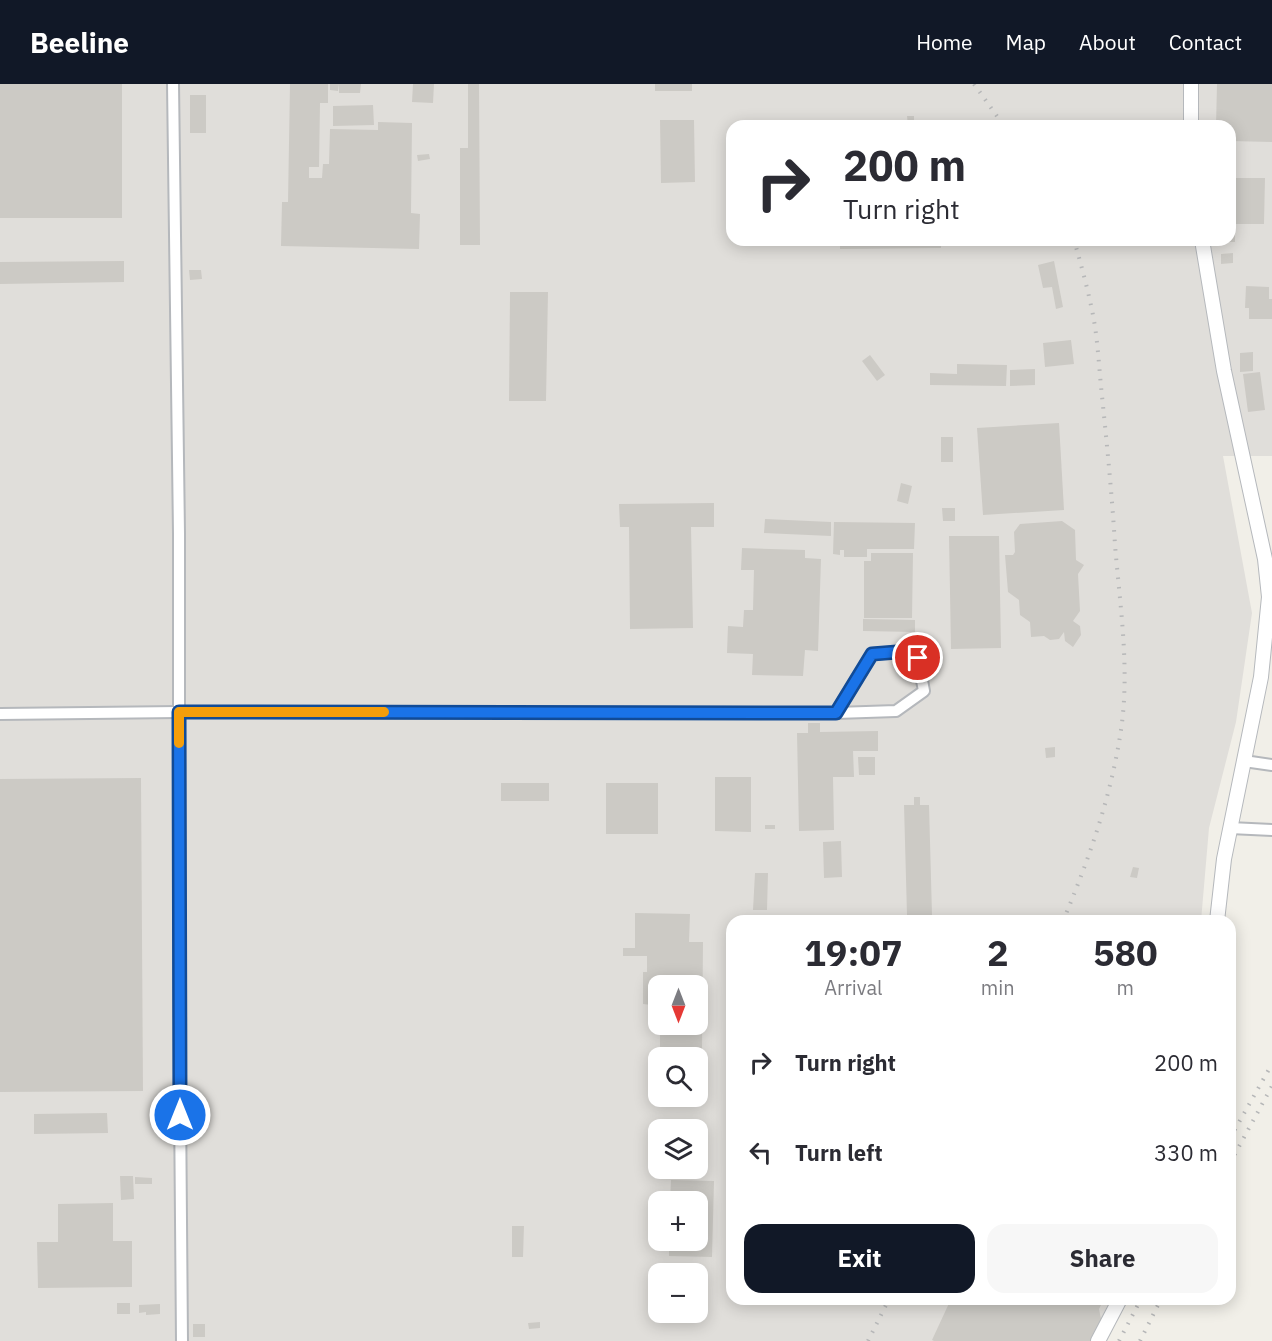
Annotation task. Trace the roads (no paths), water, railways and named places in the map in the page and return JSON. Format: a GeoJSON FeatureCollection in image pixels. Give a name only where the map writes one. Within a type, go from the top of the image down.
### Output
{"type":"FeatureCollection","features":[{"type":"Feature","properties":{"kind":"street"},"geometry":{"type":"LineString","coordinates":[[173,84],[179,534],[182,1341]]}},
{"type":"Feature","properties":{"kind":"street"},"geometry":{"type":"LineString","coordinates":[[1191,84],[1191,120]]}},
{"type":"Feature","properties":{"kind":"street"},"geometry":{"type":"LineString","coordinates":[[1203,246],[1224,371],[1265,559],[1270,596],[1261,677],[1224,859],[1218,915]]}},
{"type":"Feature","properties":{"kind":"street"},"geometry":{"type":"LineString","coordinates":[[0,714],[836,713],[896,711],[924,691],[918,658],[897,652],[872,654],[836,713]]}},
{"type":"Feature","properties":{"kind":"street"},"geometry":{"type":"LineString","coordinates":[[1244,761],[1272,765]]}},
{"type":"Feature","properties":{"kind":"street"},"geometry":{"type":"LineString","coordinates":[[1230,828],[1272,830]]}},
{"type":"Feature","properties":{"kind":"street"},"geometry":{"type":"LineString","coordinates":[[1098,1341],[1117,1305]]}},
{"type":"Feature","properties":{"kind":"railway"},"geometry":{"type":"LineString","coordinates":[[974,84],[1000,120]]}},
{"type":"Feature","properties":{"kind":"railway"},"geometry":{"type":"LineString","coordinates":[[1065,915],[1082,874],[1105,804],[1117,755],[1125,684],[1109,470],[1095,325],[1076,246]]}},
{"type":"Feature","properties":{"kind":"railway"},"geometry":{"type":"LineString","coordinates":[[1236,1127],[1272,1064]]}},
{"type":"Feature","properties":{"kind":"railway"},"geometry":{"type":"LineString","coordinates":[[1236,1152],[1272,1086]]}},
{"type":"Feature","properties":{"kind":"railway"},"geometry":{"type":"LineString","coordinates":[[868,1341],[886,1305]]}},
{"type":"Feature","properties":{"kind":"railway"},"geometry":{"type":"LineString","coordinates":[[1119,1341],[1138,1305]]}},
{"type":"Feature","properties":{"kind":"railway"},"geometry":{"type":"LineString","coordinates":[[1140,1341],[1158,1305]]}}]}
